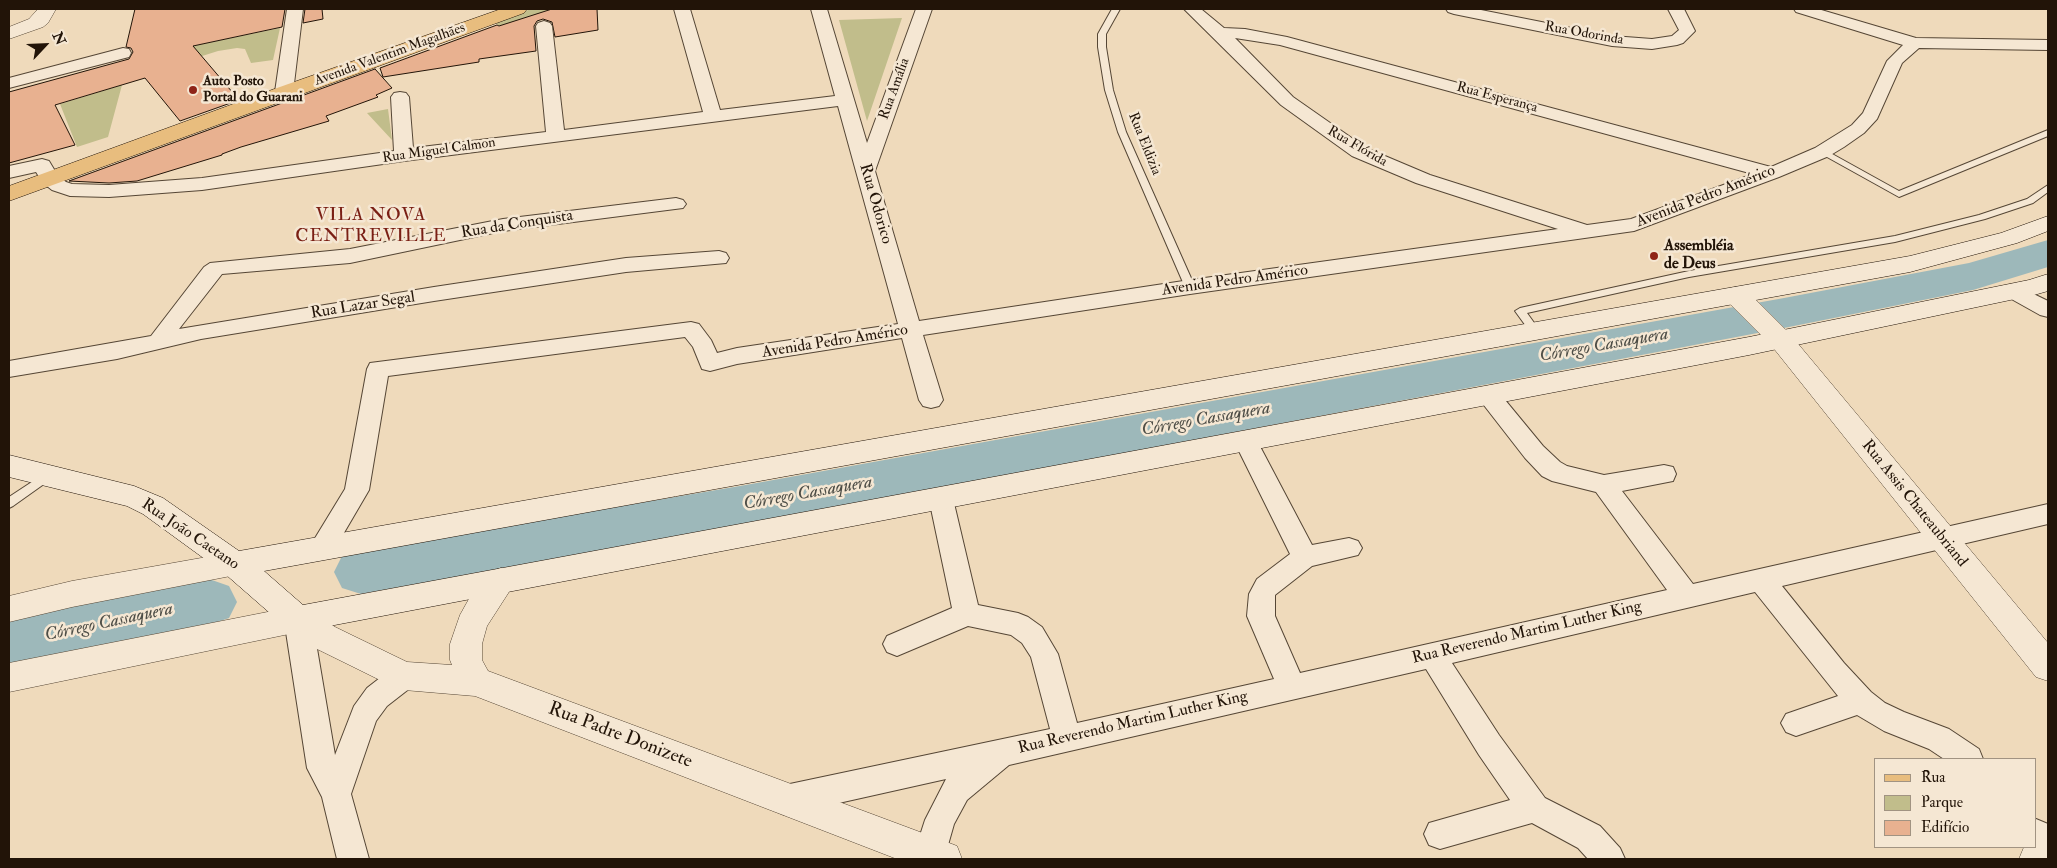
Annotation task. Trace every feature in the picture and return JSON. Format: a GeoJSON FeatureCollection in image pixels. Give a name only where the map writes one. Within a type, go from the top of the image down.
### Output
{"type":"FeatureCollection","features":[{"type":"Feature","properties":{"kind":"main road"},"geometry":{"type":"LineString","coordinates":[[9,33],[36,23],[47,9]]}},
{"type":"Feature","properties":{"kind":"main road","name":"Avenida Valentim Magalhães"},"geometry":{"type":"LineString","coordinates":[[9,178],[46,172],[284,86],[486,9]]}},
{"type":"Feature","properties":{"kind":"main road","name":"Avenida Valentim Magalhães"},"geometry":{"type":"LineString","coordinates":[[284,86],[518,9]]}},
{"type":"Feature","properties":{"kind":"main road","name":"Avenida Valentim Magalhães"},"geometry":{"type":"LineString","coordinates":[[9,194],[46,172]]}},
{"type":"Feature","properties":{"kind":"main road"},"geometry":{"type":"LineString","coordinates":[[9,678],[298,619],[1488,395],[1757,316],[1910,264],[2009,238],[2048,223]]}},
{"type":"Feature","properties":{"kind":"main road"},"geometry":{"type":"LineString","coordinates":[[9,608],[72,594],[322,548],[1534,331],[1757,316],[2013,291],[2048,282]]}},
{"type":"Feature","properties":{"kind":"main road","name":"Rua Assis Chateaubriand"},"geometry":{"type":"LineString","coordinates":[[1757,316],[2048,667]]}},
{"type":"Feature","properties":{"kind":"main road","name":"Rua João Caetano"},"geometry":{"type":"LineString","coordinates":[[9,466],[134,497],[147,503],[235,564],[298,619]]}},
{"type":"Feature","properties":{"kind":"main road"},"geometry":{"type":"LineString","coordinates":[[476,681],[466,660],[466,644],[471,626],[481,606],[501,581]]}},
{"type":"Feature","properties":{"kind":"main road","name":"Rua Padre Donizete"},"geometry":{"type":"LineString","coordinates":[[298,619],[324,637],[404,676],[476,681],[785,800],[937,856]]}},
{"type":"Feature","properties":{"kind":"main road"},"geometry":{"type":"LineString","coordinates":[[2037,859],[2048,856]]}},
{"type":"Feature","properties":{"kind":"street"},"geometry":{"type":"LineString","coordinates":[[284,86],[295,9]]}},
{"type":"Feature","properties":{"kind":"street"},"geometry":{"type":"LineString","coordinates":[[682,9],[713,117]]}},
{"type":"Feature","properties":{"kind":"street","name":"Rua Odorico"},"geometry":{"type":"LineString","coordinates":[[819,9],[931,400]]}},
{"type":"Feature","properties":{"kind":"street","name":"Rua Amália"},"geometry":{"type":"LineString","coordinates":[[866,170],[924,9]]}},
{"type":"Feature","properties":{"kind":"street","name":"Rua Flórida"},"geometry":{"type":"LineString","coordinates":[[1192,9],[1220,33],[1287,101],[1359,152],[1423,180],[1587,232]]}},
{"type":"Feature","properties":{"kind":"street","name":"Rua Odorinda"},"geometry":{"type":"LineString","coordinates":[[1454,9],[1612,41],[1652,44],[1677,40],[1686,31],[1685,24],[1676,9]]}},
{"type":"Feature","properties":{"kind":"street"},"geometry":{"type":"LineString","coordinates":[[1802,9],[1915,43],[2048,45]]}},
{"type":"Feature","properties":{"kind":"street"},"geometry":{"type":"LineString","coordinates":[[544,26],[556,136]]}},
{"type":"Feature","properties":{"kind":"street","name":"Rua Esperança"},"geometry":{"type":"LineString","coordinates":[[1220,33],[1245,34],[1281,40],[1772,173]]}},
{"type":"Feature","properties":{"kind":"street","name":"Avenida Pedro Américo"},"geometry":{"type":"LineString","coordinates":[[322,548],[357,490],[378,369],[691,329],[703,345],[710,363],[737,356],[1190,287],[1634,225],[1822,152],[1858,129],[1871,115],[1895,61],[1915,43]]}},
{"type":"Feature","properties":{"kind":"street"},"geometry":{"type":"LineString","coordinates":[[9,83],[123,53]]}},
{"type":"Feature","properties":{"kind":"street"},"geometry":{"type":"LineString","coordinates":[[400,97],[404,155]]}},
{"type":"Feature","properties":{"kind":"street","name":"Rua Miguel Calmon"},"geometry":{"type":"LineString","coordinates":[[46,172],[59,186],[70,190],[109,191],[202,184],[404,155],[846,100]]}},
{"type":"Feature","properties":{"kind":"street"},"geometry":{"type":"LineString","coordinates":[[9,172],[46,172]]}},
{"type":"Feature","properties":{"kind":"street","name":"Rua da Conquista"},"geometry":{"type":"LineString","coordinates":[[157,343],[211,272],[218,268],[350,256],[512,224],[676,204]]}},
{"type":"Feature","properties":{"kind":"street","name":"Rua Lazar Segal"},"geometry":{"type":"LineString","coordinates":[[9,369],[157,343],[208,330],[617,266],[720,258]]}},
{"type":"Feature","properties":{"kind":"street"},"geometry":{"type":"LineString","coordinates":[[2013,291],[2048,310]]}},
{"type":"Feature","properties":{"kind":"street"},"geometry":{"type":"LineString","coordinates":[[1488,395],[1534,452],[1551,469],[1562,474],[1604,485],[1664,474]]}},
{"type":"Feature","properties":{"kind":"street"},"geometry":{"type":"LineString","coordinates":[[1246,441],[1305,558]]}},
{"type":"Feature","properties":{"kind":"street"},"geometry":{"type":"LineString","coordinates":[[1604,485],[1687,597]]}},
{"type":"Feature","properties":{"kind":"street"},"geometry":{"type":"LineString","coordinates":[[941,499],[967,614]]}},
{"type":"Feature","properties":{"kind":"street","name":"Rua Reverendo Martim Luther King"},"geometry":{"type":"LineString","coordinates":[[785,800],[1067,739],[2048,514]]}},
{"type":"Feature","properties":{"kind":"street"},"geometry":{"type":"LineString","coordinates":[[1292,687],[1261,616],[1260,603],[1262,594],[1266,587],[1305,558],[1349,548]]}},
{"type":"Feature","properties":{"kind":"street"},"geometry":{"type":"LineString","coordinates":[[1761,580],[1834,672],[1861,701],[1875,712],[1894,722],[1939,739],[1967,758]]}},
{"type":"Feature","properties":{"kind":"street"},"geometry":{"type":"LineString","coordinates":[[897,644],[967,614],[1018,625],[1032,635],[1044,654],[1067,739]]}},
{"type":"Feature","properties":{"kind":"street"},"geometry":{"type":"LineString","coordinates":[[298,619],[322,768],[336,794],[353,859]]}},
{"type":"Feature","properties":{"kind":"street"},"geometry":{"type":"LineString","coordinates":[[1432,655],[1489,745],[1534,808],[1588,837],[1609,859]]}},
{"type":"Feature","properties":{"kind":"street"},"geometry":{"type":"LineString","coordinates":[[336,794],[364,715],[388,686],[404,676]]}},
{"type":"Feature","properties":{"kind":"street"},"geometry":{"type":"LineString","coordinates":[[1796,723],[1861,701]]}},
{"type":"Feature","properties":{"kind":"street","name":"Rua Reverendo Martim Luther King"},"geometry":{"type":"LineString","coordinates":[[937,856],[940,820],[956,790],[972,776],[1007,752]]}},
{"type":"Feature","properties":{"kind":"street"},"geometry":{"type":"LineString","coordinates":[[1440,834],[1534,808]]}},
{"type":"Feature","properties":{"kind":"street"},"geometry":{"type":"LineString","coordinates":[[2037,835],[2048,847]]}},
{"type":"Feature","properties":{"kind":"lane","name":"Rua Eldizia"},"geometry":{"type":"LineString","coordinates":[[1116,9],[1102,34],[1102,47],[1110,90],[1122,132],[1190,287]]}},
{"type":"Feature","properties":{"kind":"lane"},"geometry":{"type":"LineString","coordinates":[[1822,152],[1899,194],[2048,133]]}},
{"type":"Feature","properties":{"kind":"lane"},"geometry":{"type":"LineString","coordinates":[[1534,331],[1520,311],[1689,274],[1895,239],[1982,217],[2030,201],[2048,188]]}},
{"type":"Feature","properties":{"kind":"lane"},"geometry":{"type":"LineString","coordinates":[[9,503],[47,476]]}},
{"type":"Feature","properties":{"kind":"green space"},"geometry":{"type":"Polygon","coordinates":[[[531,9],[553,9],[554,14],[499,26],[495,22],[531,9]]]}},
{"type":"Feature","properties":{"kind":"green space"},"geometry":{"type":"Polygon","coordinates":[[[902,18],[867,121],[839,20],[902,18]]]}},
{"type":"Feature","properties":{"kind":"green space"},"geometry":{"type":"Polygon","coordinates":[[[280,28],[273,60],[251,63],[245,49],[237,48],[218,51],[123,81],[124,60],[280,28]]]}},
{"type":"Feature","properties":{"kind":"green space"},"geometry":{"type":"Polygon","coordinates":[[[122,85],[108,137],[77,147],[60,104],[122,85]]]}},
{"type":"Feature","properties":{"kind":"green space"},"geometry":{"type":"Polygon","coordinates":[[[388,109],[392,140],[367,113],[388,109]]]}},
{"type":"Feature","properties":{"kind":"building"},"geometry":{"type":"Polygon","coordinates":[[[135,9],[285,9],[282,27],[193,46],[239,100],[180,121],[145,78],[55,105],[75,145],[9,163],[9,92],[129,59],[133,52],[131,48],[126,47],[135,9]]]}},
{"type":"Feature","properties":{"kind":"building"},"geometry":{"type":"Polygon","coordinates":[[[305,9],[322,9],[323,19],[303,23],[305,9]]]}},
{"type":"Feature","properties":{"kind":"building"},"geometry":{"type":"Polygon","coordinates":[[[552,9],[597,9],[598,30],[555,37],[552,22],[543,19],[537,21],[534,26],[536,51],[479,59],[479,62],[383,77],[380,68],[497,25],[499,26],[552,9]]]}},
{"type":"Feature","properties":{"kind":"building"},"geometry":{"type":"Polygon","coordinates":[[[375,69],[392,88],[376,95],[378,97],[326,116],[329,121],[137,181],[109,183],[69,181],[375,69]]]}},
{"type":"Feature","properties":{"kind":"waterway","name":"Córrego Cassaquera"},"geometry":{"type":"LineString","coordinates":[[361,572],[740,506],[1784,313],[1973,276],[2048,253]]}},
{"type":"Feature","properties":{"kind":"waterway","name":"Córrego Cassaquera"},"geometry":{"type":"LineString","coordinates":[[9,644],[209,602]]}},
{"type":"Feature","properties":{"kind":"place","name":"Auto Posto Portal do Guarani"},"geometry":{"type":"Point","coordinates":[193,90]}},
{"type":"Feature","properties":{"kind":"place","name":"Assembléia de Deus"},"geometry":{"type":"Point","coordinates":[1654,256]}},
{"type":"Feature","properties":{"kind":"district","name":"VILA NOVA CENTREVILLE"},"geometry":{"type":"Point","coordinates":[371,226]}}]}
